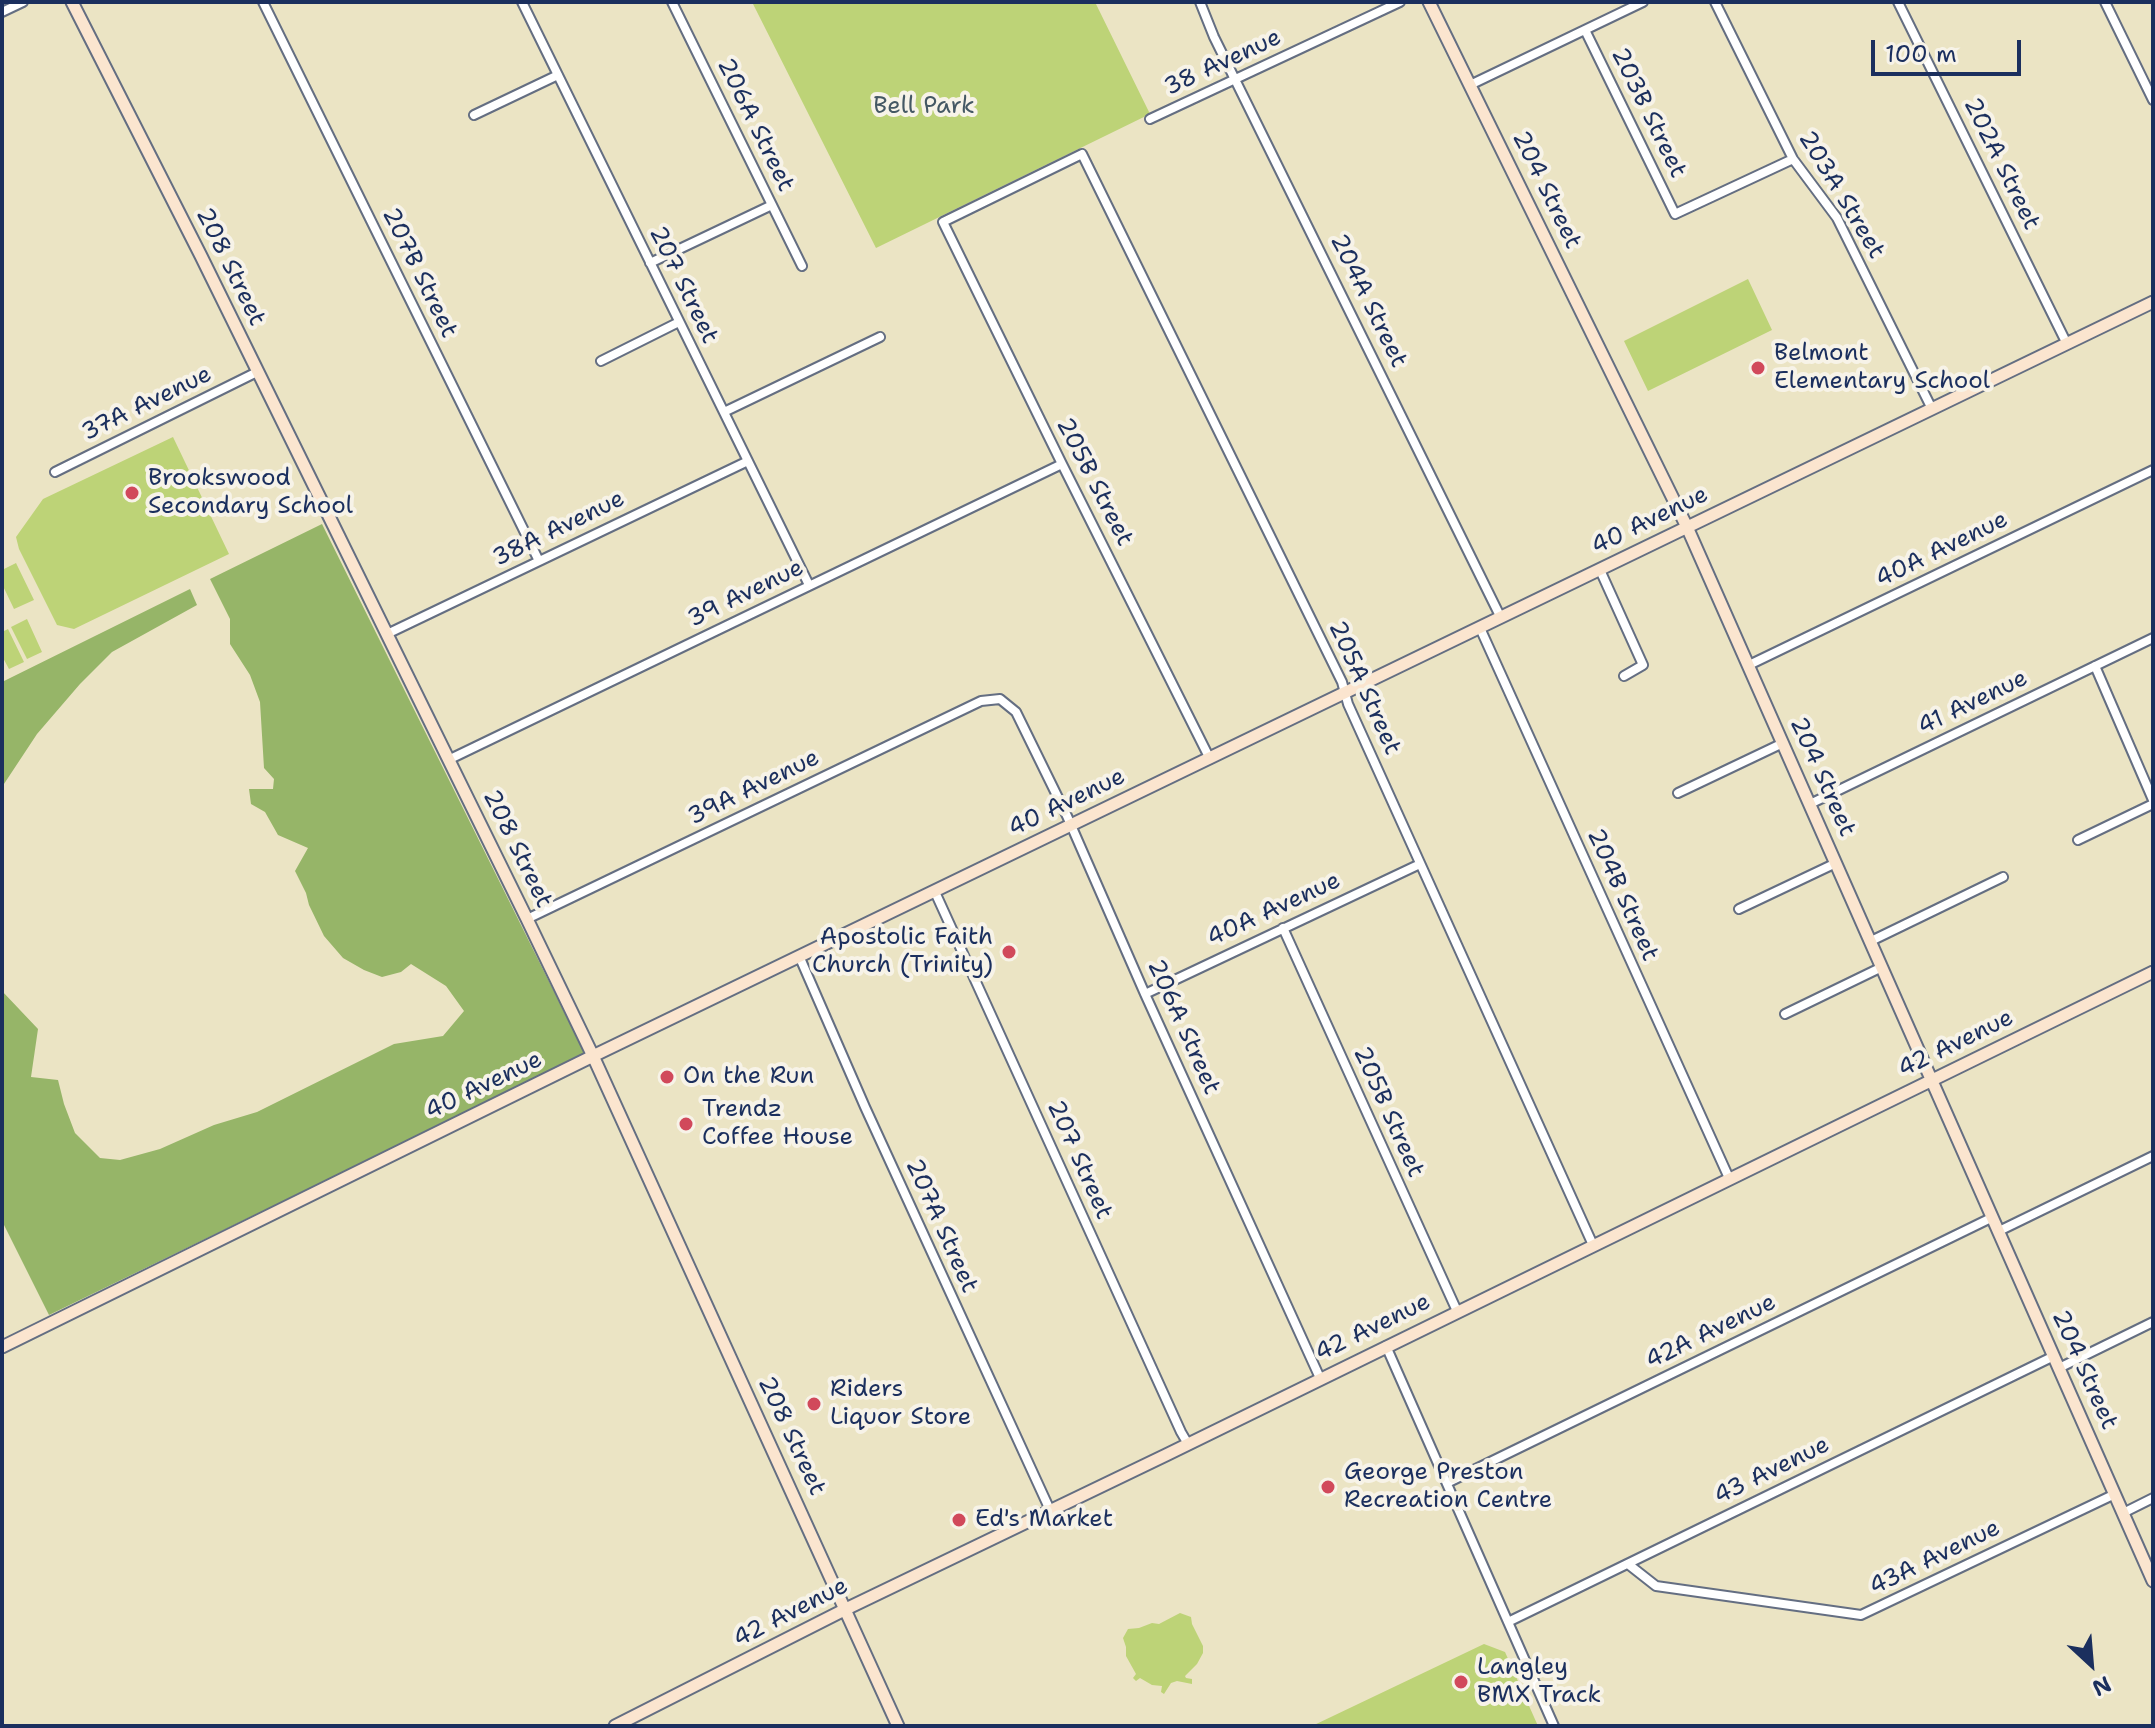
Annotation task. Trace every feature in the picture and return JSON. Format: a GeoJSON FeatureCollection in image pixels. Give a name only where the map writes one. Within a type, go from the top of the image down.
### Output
{"type":"FeatureCollection","features":[{"type":"Feature","properties":{"kind":"main road","name":"208 Street"},"geometry":{"type":"LineString","coordinates":[[72,2],[201,256],[593,1056],[898,1726]]}},
{"type":"Feature","properties":{"kind":"main road","name":"204 Street"},"geometry":{"type":"LineString","coordinates":[[1429,2],[1687,527],[2153,1581]]}},
{"type":"Feature","properties":{"kind":"main road","name":"40 Avenue"},"geometry":{"type":"LineString","coordinates":[[2,1347],[593,1056],[2153,302]]}},
{"type":"Feature","properties":{"kind":"main road","name":"42 Avenue"},"geometry":{"type":"LineString","coordinates":[[615,1726],[846,1609],[2153,972]]}},
{"type":"Feature","properties":{"kind":"street"},"geometry":{"type":"LineString","coordinates":[[2,12],[23,2]]}},
{"type":"Feature","properties":{"kind":"street","name":"207B Street"},"geometry":{"type":"LineString","coordinates":[[263,2],[539,561]]}},
{"type":"Feature","properties":{"kind":"street","name":"207 Street"},"geometry":{"type":"LineString","coordinates":[[522,2],[809,585]]}},
{"type":"Feature","properties":{"kind":"street","name":"206A Street"},"geometry":{"type":"LineString","coordinates":[[672,2],[802,266]]}},
{"type":"Feature","properties":{"kind":"street","name":"204A Street"},"geometry":{"type":"LineString","coordinates":[[1200,2],[1214,37],[1501,618]]}},
{"type":"Feature","properties":{"kind":"street","name":"38 Avenue"},"geometry":{"type":"LineString","coordinates":[[1150,119],[1400,2]]}},
{"type":"Feature","properties":{"kind":"street"},"geometry":{"type":"LineString","coordinates":[[1470,85],[1643,2]]}},
{"type":"Feature","properties":{"kind":"street","name":"203A Street"},"geometry":{"type":"LineString","coordinates":[[1715,2],[1793,159],[1837,218],[1932,409]]}},
{"type":"Feature","properties":{"kind":"street","name":"202A Street"},"geometry":{"type":"LineString","coordinates":[[1898,2],[2067,344]]}},
{"type":"Feature","properties":{"kind":"street"},"geometry":{"type":"LineString","coordinates":[[2105,2],[2153,100]]}},
{"type":"Feature","properties":{"kind":"street","name":"203B Street"},"geometry":{"type":"LineString","coordinates":[[1585,30],[1675,214],[1793,159]]}},
{"type":"Feature","properties":{"kind":"street"},"geometry":{"type":"LineString","coordinates":[[474,115],[558,75]]}},
{"type":"Feature","properties":{"kind":"street","name":"205A Street"},"geometry":{"type":"LineString","coordinates":[[943,222],[1082,154],[1342,682],[1344,694],[1593,1245]]}},
{"type":"Feature","properties":{"kind":"street"},"geometry":{"type":"LineString","coordinates":[[650,263],[772,205]]}},
{"type":"Feature","properties":{"kind":"street","name":"205B Street"},"geometry":{"type":"LineString","coordinates":[[943,222],[1210,759]]}},
{"type":"Feature","properties":{"kind":"street"},"geometry":{"type":"LineString","coordinates":[[601,361],[679,322]]}},
{"type":"Feature","properties":{"kind":"street"},"geometry":{"type":"LineString","coordinates":[[724,412],[880,337]]}},
{"type":"Feature","properties":{"kind":"street","name":"37A Avenue"},"geometry":{"type":"LineString","coordinates":[[55,472],[257,372]]}},
{"type":"Feature","properties":{"kind":"street","name":"38A Avenue"},"geometry":{"type":"LineString","coordinates":[[387,634],[748,461]]}},
{"type":"Feature","properties":{"kind":"street","name":"39 Avenue"},"geometry":{"type":"LineString","coordinates":[[448,760],[1062,464]]}},
{"type":"Feature","properties":{"kind":"street","name":"40A Avenue"},"geometry":{"type":"LineString","coordinates":[[1749,665],[2153,470]]}},
{"type":"Feature","properties":{"kind":"street"},"geometry":{"type":"LineString","coordinates":[[1600,570],[1643,665],[1624,676]]}},
{"type":"Feature","properties":{"kind":"street","name":"204B Street"},"geometry":{"type":"LineString","coordinates":[[1480,628],[1729,1178]]}},
{"type":"Feature","properties":{"kind":"street","name":"41 Avenue"},"geometry":{"type":"LineString","coordinates":[[1810,804],[2153,638]]}},
{"type":"Feature","properties":{"kind":"street"},"geometry":{"type":"LineString","coordinates":[[2078,840],[2153,802],[2095,666]]}},
{"type":"Feature","properties":{"kind":"street","name":"206A Street"},"geometry":{"type":"LineString","coordinates":[[1000,699],[1016,712],[1070,826],[1320,1378]]}},
{"type":"Feature","properties":{"kind":"street","name":"39A Avenue"},"geometry":{"type":"LineString","coordinates":[[527,919],[981,701],[1000,699]]}},
{"type":"Feature","properties":{"kind":"street"},"geometry":{"type":"LineString","coordinates":[[1678,793],[1783,743]]}},
{"type":"Feature","properties":{"kind":"street"},"geometry":{"type":"LineString","coordinates":[[1739,909],[1836,863]]}},
{"type":"Feature","properties":{"kind":"street","name":"40A Avenue"},"geometry":{"type":"LineString","coordinates":[[1145,994],[1420,864]]}},
{"type":"Feature","properties":{"kind":"street"},"geometry":{"type":"LineString","coordinates":[[1871,941],[2003,877]]}},
{"type":"Feature","properties":{"kind":"street","name":"207 Street"},"geometry":{"type":"LineString","coordinates":[[935,892],[1188,1444]]}},
{"type":"Feature","properties":{"kind":"street","name":"205B Street"},"geometry":{"type":"LineString","coordinates":[[1283,928],[1457,1311]]}},
{"type":"Feature","properties":{"kind":"street","name":"207A Street"},"geometry":{"type":"LineString","coordinates":[[800,958],[1050,1510]]}},
{"type":"Feature","properties":{"kind":"street"},"geometry":{"type":"LineString","coordinates":[[1785,1014],[1882,967]]}},
{"type":"Feature","properties":{"kind":"street"},"geometry":{"type":"LineString","coordinates":[[1999,1231],[2153,1156]]}},
{"type":"Feature","properties":{"kind":"street","name":"42A Avenue"},"geometry":{"type":"LineString","coordinates":[[1447,1483],[1993,1217]]}},
{"type":"Feature","properties":{"kind":"street"},"geometry":{"type":"LineString","coordinates":[[2059,1368],[2153,1322]]}},
{"type":"Feature","properties":{"kind":"street"},"geometry":{"type":"LineString","coordinates":[[1386,1346],[1554,1726]]}},
{"type":"Feature","properties":{"kind":"street","name":"43 Avenue"},"geometry":{"type":"LineString","coordinates":[[1508,1622],[2054,1356]]}},
{"type":"Feature","properties":{"kind":"street","name":"43A Avenue"},"geometry":{"type":"LineString","coordinates":[[1628,1564],[1656,1586],[1861,1615],[2115,1494]]}},
{"type":"Feature","properties":{"kind":"street"},"geometry":{"type":"LineString","coordinates":[[2123,1513],[2153,1498]]}},
{"type":"Feature","properties":{"kind":"green space","name":"Bell Park"},"geometry":{"type":"Polygon","coordinates":[[[752,2],[1095,2],[1150,114],[876,248],[752,2]]]}},
{"type":"Feature","properties":{"kind":"green space"},"geometry":{"type":"Polygon","coordinates":[[[1748,279],[1772,330],[1648,391],[1624,341],[1748,279]]]}},
{"type":"Feature","properties":{"kind":"green space"},"geometry":{"type":"Polygon","coordinates":[[[173,437],[229,554],[74,629],[57,625],[16,537],[43,499],[173,437]]]}},
{"type":"Feature","properties":{"kind":"green space"},"geometry":{"type":"Polygon","coordinates":[[[322,524],[585,1054],[49,1315],[2,1221],[2,991],[38,1029],[31,1077],[58,1080],[75,1133],[100,1158],[120,1160],[160,1149],[214,1125],[257,1112],[394,1044],[443,1036],[464,1011],[446,986],[411,964],[401,972],[382,977],[343,958],[324,936],[295,871],[308,848],[278,835],[265,812],[251,804],[249,789],[273,789],[274,779],[264,768],[260,702],[250,675],[230,644],[230,619],[210,579],[322,524]]]}},
{"type":"Feature","properties":{"kind":"green space"},"geometry":{"type":"Polygon","coordinates":[[[16,563],[34,600],[14,609],[2,584],[2,570],[16,563]]]}},
{"type":"Feature","properties":{"kind":"green space"},"geometry":{"type":"Polygon","coordinates":[[[190,589],[197,605],[112,652],[37,734],[2,787],[2,682],[190,589]]]}},
{"type":"Feature","properties":{"kind":"green space"},"geometry":{"type":"Polygon","coordinates":[[[27,619],[42,652],[27,659],[11,627],[27,619]]]}},
{"type":"Feature","properties":{"kind":"green space"},"geometry":{"type":"Polygon","coordinates":[[[8,629],[24,662],[9,669],[2,656],[2,632],[8,629]]]}},
{"type":"Feature","properties":{"kind":"green space"},"geometry":{"type":"Polygon","coordinates":[[[1180,1613],[1191,1617],[1203,1653],[1185,1676],[1192,1679],[1192,1684],[1171,1683],[1164,1694],[1161,1692],[1162,1686],[1133,1678],[1136,1674],[1126,1656],[1123,1638],[1128,1629],[1159,1624],[1180,1613]]]}},
{"type":"Feature","properties":{"kind":"green space","name":"Langley BMX Track"},"geometry":{"type":"Polygon","coordinates":[[[1484,1644],[1505,1652],[1538,1726],[1312,1726],[1484,1644]]]}},
{"type":"Feature","properties":{"kind":"place","name":"Belmont Elementary School"},"geometry":{"type":"Point","coordinates":[1758,368]}},
{"type":"Feature","properties":{"kind":"place","name":"Brookswood Secondary School"},"geometry":{"type":"Point","coordinates":[132,493]}},
{"type":"Feature","properties":{"kind":"place","name":"Apostolic Faith Church (Trinity)"},"geometry":{"type":"Point","coordinates":[1009,952]}},
{"type":"Feature","properties":{"kind":"place","name":"On the Run"},"geometry":{"type":"Point","coordinates":[667,1077]}},
{"type":"Feature","properties":{"kind":"place","name":"Trendz Coffee House"},"geometry":{"type":"Point","coordinates":[686,1124]}},
{"type":"Feature","properties":{"kind":"place","name":"Riders Liquor Store"},"geometry":{"type":"Point","coordinates":[814,1404]}},
{"type":"Feature","properties":{"kind":"place","name":"George Preston Recreation Centre"},"geometry":{"type":"Point","coordinates":[1328,1487]}},
{"type":"Feature","properties":{"kind":"place","name":"Ed's Market"},"geometry":{"type":"Point","coordinates":[959,1520]}},
{"type":"Feature","properties":{"kind":"place","name":"Langley BMX Track"},"geometry":{"type":"Point","coordinates":[1461,1682]}}]}
